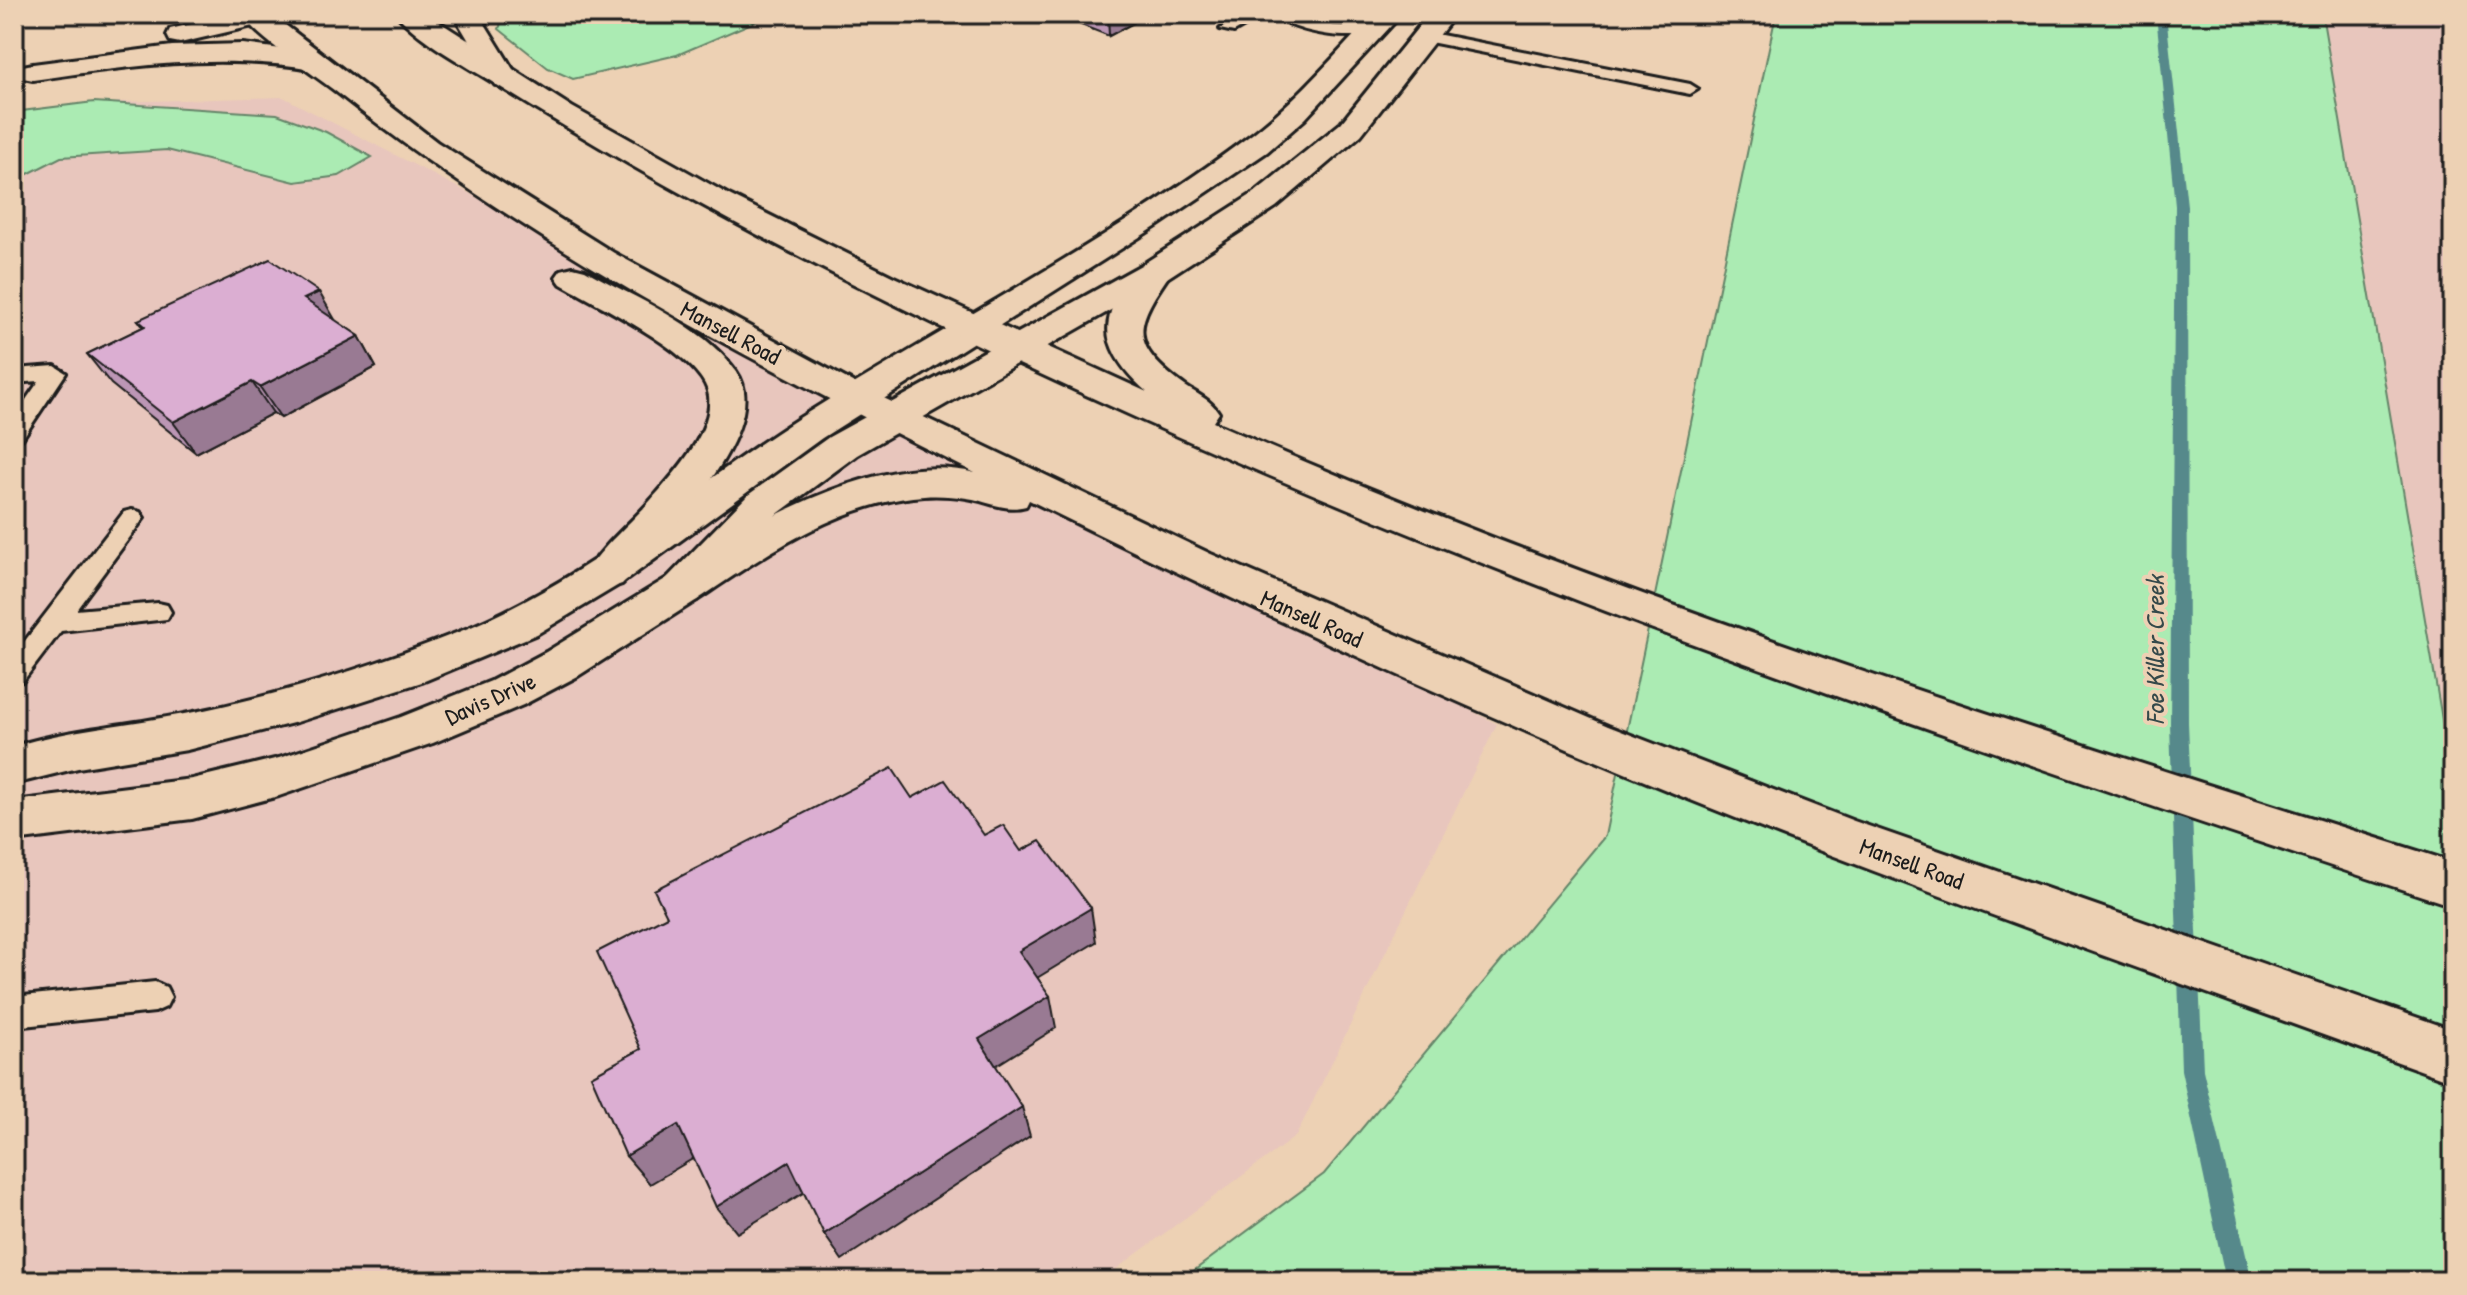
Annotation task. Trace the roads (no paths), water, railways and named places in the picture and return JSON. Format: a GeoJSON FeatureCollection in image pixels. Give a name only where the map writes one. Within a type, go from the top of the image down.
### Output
{"type":"FeatureCollection","features":[{"type":"Feature","properties":{"kind":"main road"},"geometry":{"type":"LineString","coordinates":[[409,14],[505,79],[719,203],[974,329],[1289,470],[1465,542],[1881,694],[2215,809],[2453,884]]}},
{"type":"Feature","properties":{"kind":"main road"},"geometry":{"type":"LineString","coordinates":[[473,14],[472,24],[505,79]]}},
{"type":"Feature","properties":{"kind":"main road"},"geometry":{"type":"LineString","coordinates":[[24,74],[260,15]]}},
{"type":"Feature","properties":{"kind":"main road","name":"Mansell Road"},"geometry":{"type":"LineString","coordinates":[[260,15],[312,61],[426,148],[537,220],[706,319],[876,408],[1196,565],[1592,739],[1837,836],[2453,1056]]}},
{"type":"Feature","properties":{"kind":"main road"},"geometry":{"type":"LineString","coordinates":[[876,408],[974,329],[1256,146],[1295,113],[1376,18]]}},
{"type":"Feature","properties":{"kind":"main road"},"geometry":{"type":"LineString","coordinates":[[14,765],[44,754],[187,732],[342,691],[479,642],[553,607],[607,573],[787,444],[1017,349],[1155,271],[1265,200],[1351,129],[1434,25]]}},
{"type":"Feature","properties":{"kind":"main road"},"geometry":{"type":"LineString","coordinates":[[24,74],[208,52],[285,55],[312,61]]}},
{"type":"Feature","properties":{"kind":"main road"},"geometry":{"type":"LineString","coordinates":[[537,220],[560,269],[701,355],[724,378],[728,397],[714,447],[681,492],[607,573]]}},
{"type":"Feature","properties":{"kind":"main road"},"geometry":{"type":"LineString","coordinates":[[1155,271],[1129,308],[1127,318],[1125,338],[1142,367],[1167,392],[1289,470]]}},
{"type":"Feature","properties":{"kind":"main road","name":"Davis Drive"},"geometry":{"type":"LineString","coordinates":[[14,821],[192,799],[279,777],[362,749],[507,693],[562,664],[682,589],[762,505],[843,446],[876,408]]}},
{"type":"Feature","properties":{"kind":"main road"},"geometry":{"type":"LineString","coordinates":[[682,589],[767,534],[807,514],[891,487],[944,483],[986,486],[1196,565]]}},
{"type":"Feature","properties":{"kind":"main road"},"geometry":{"type":"LineString","coordinates":[[342,691],[362,749]]}},
{"type":"Feature","properties":{"kind":"lane"},"geometry":{"type":"LineString","coordinates":[[1228,29],[1258,14]]}},
{"type":"Feature","properties":{"kind":"lane"},"geometry":{"type":"LineString","coordinates":[[1281,14],[1289,21],[1345,32],[1376,18]]}},
{"type":"Feature","properties":{"kind":"lane"},"geometry":{"type":"LineString","coordinates":[[1434,25],[1690,89]]}},
{"type":"Feature","properties":{"kind":"lane"},"geometry":{"type":"LineString","coordinates":[[14,395],[21,375],[55,373],[14,434]]}},
{"type":"Feature","properties":{"kind":"lane"},"geometry":{"type":"LineString","coordinates":[[14,674],[132,518]]}},
{"type":"Feature","properties":{"kind":"lane"},"geometry":{"type":"LineString","coordinates":[[54,622],[158,612]]}},
{"type":"Feature","properties":{"kind":"lane"},"geometry":{"type":"LineString","coordinates":[[14,1012],[155,997]]}},
{"type":"Feature","properties":{"kind":"waterway","name":"Foe Killer Creek"},"geometry":{"type":"LineString","coordinates":[[2161,14],[2181,206],[2179,723],[2192,1070],[2239,1281]]}}]}
